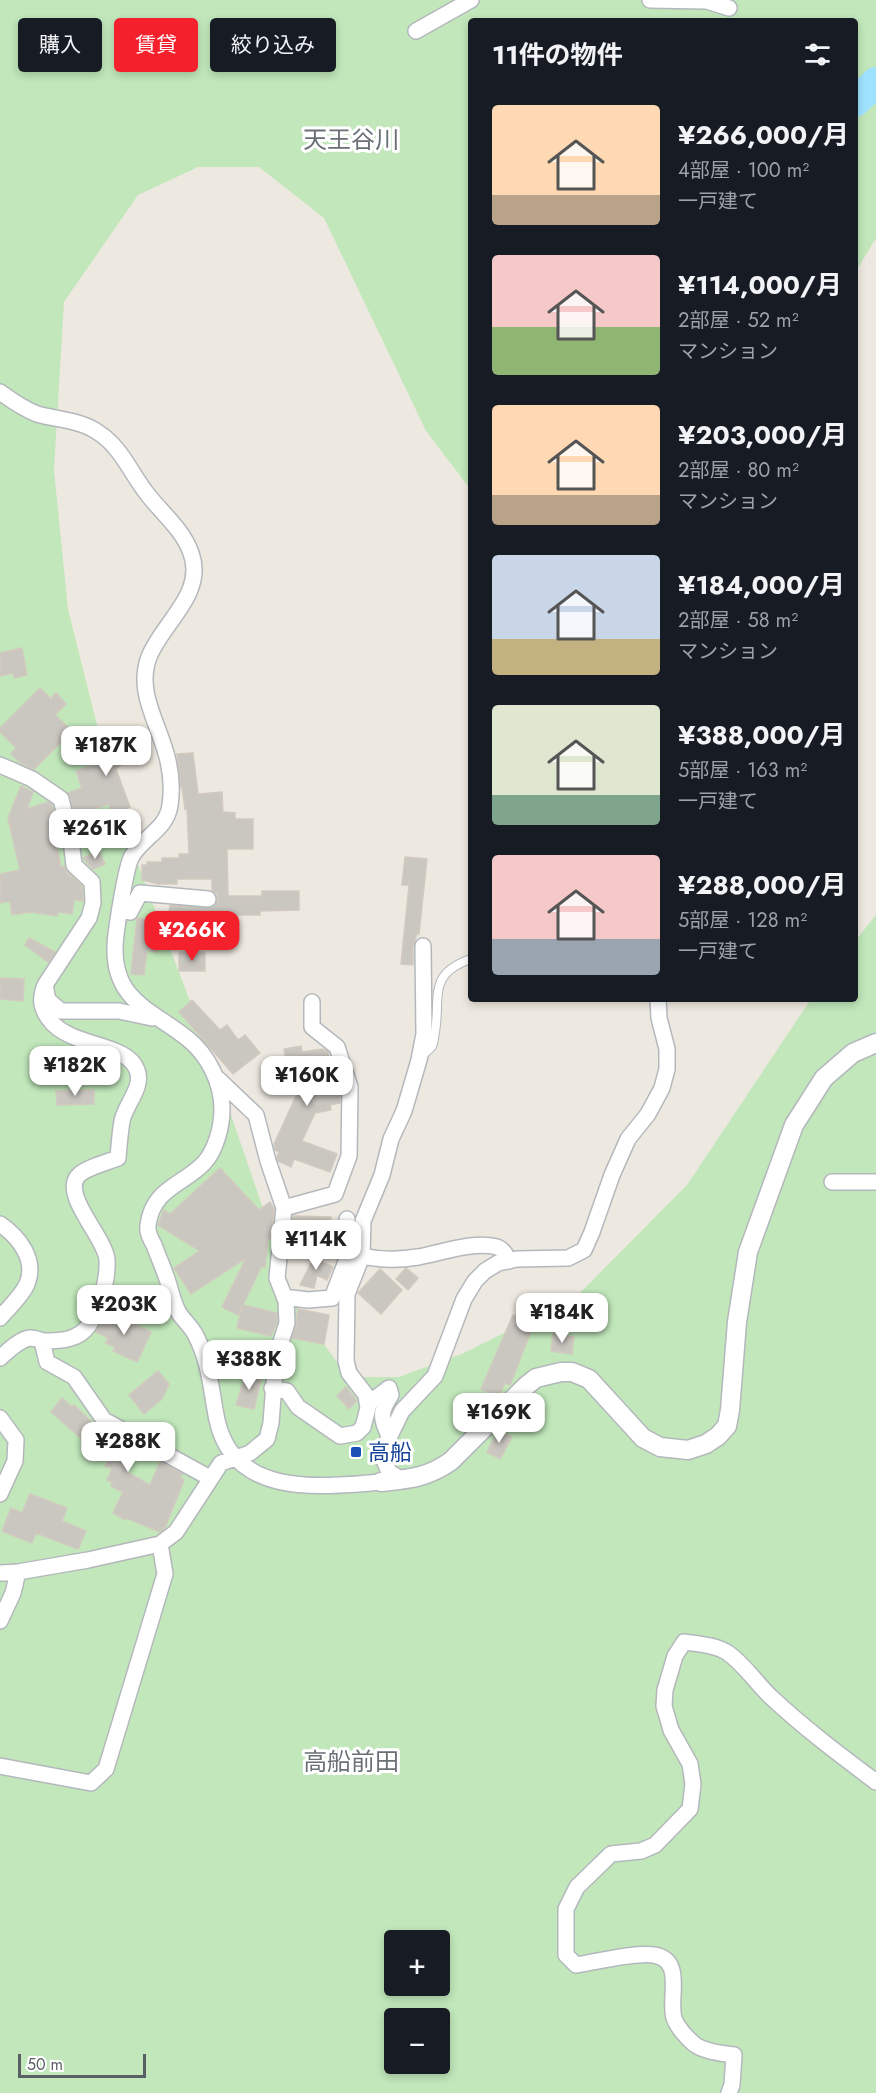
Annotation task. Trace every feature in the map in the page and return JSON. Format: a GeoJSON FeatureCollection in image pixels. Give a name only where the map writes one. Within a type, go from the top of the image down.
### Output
{"type":"FeatureCollection","features":[{"type":"Feature","properties":{"kind":"street"},"geometry":{"type":"LineString","coordinates":[[416,32],[471,0]]}},
{"type":"Feature","properties":{"kind":"street"},"geometry":{"type":"LineString","coordinates":[[650,0],[707,1],[731,10]]}},
{"type":"Feature","properties":{"kind":"street"},"geometry":{"type":"LineString","coordinates":[[0,392],[36,413],[62,418],[99,432],[111,442],[147,495],[184,538],[193,556],[194,574],[188,594],[149,657],[145,677],[147,699],[168,761],[170,805],[165,820],[130,858],[115,948],[117,968],[133,999],[191,1041],[207,1059],[215,1076],[221,1099],[222,1120],[214,1146],[205,1162],[158,1198],[151,1212],[147,1230],[163,1266],[178,1311],[194,1331],[204,1352],[222,1438],[234,1458],[246,1468],[289,1484],[327,1487],[418,1478],[438,1471],[451,1461],[536,1378],[561,1371],[572,1372],[589,1379],[643,1438],[660,1447],[688,1450],[706,1444],[718,1436],[726,1426],[730,1410],[737,1322],[748,1252],[794,1125],[824,1078],[853,1053],[876,1043]]}},
{"type":"Feature","properties":{"kind":"street"},"geometry":{"type":"LineString","coordinates":[[0,765],[32,778],[61,799],[71,840],[74,865],[92,882],[93,903],[89,918],[45,985],[41,997],[44,1012],[56,1028],[75,1039],[129,1057],[138,1071],[138,1086],[122,1118],[118,1158],[80,1174],[74,1186],[76,1198],[107,1258],[106,1276],[99,1304],[88,1327],[78,1337],[42,1341],[30,1338],[16,1345],[0,1358]]}},
{"type":"Feature","properties":{"kind":"street"},"geometry":{"type":"LineString","coordinates":[[121,910],[130,912],[140,893],[208,899]]}},
{"type":"Feature","properties":{"kind":"street"},"geometry":{"type":"LineString","coordinates":[[272,1388],[286,1391],[298,1407],[340,1436],[357,1433],[363,1427],[368,1404],[366,1395],[349,1373],[345,1345],[347,1294],[362,1256],[363,1221],[382,1175],[419,1060],[424,1034],[423,946]]}},
{"type":"Feature","properties":{"kind":"street"},"geometry":{"type":"LineString","coordinates":[[45,985],[48,1000],[61,1011],[119,1011],[158,1019]]}},
{"type":"Feature","properties":{"kind":"street"},"geometry":{"type":"LineString","coordinates":[[284,1208],[334,1194],[349,1156],[350,1087],[337,1047],[312,1027],[312,1002]]}},
{"type":"Feature","properties":{"kind":"street"},"geometry":{"type":"LineString","coordinates":[[374,1482],[384,1460],[385,1446],[389,1436],[402,1411],[435,1376],[464,1299],[475,1281],[485,1270],[498,1263],[568,1258],[584,1250],[628,1139],[648,1114],[662,1088],[667,1069],[667,1049],[659,1018],[658,1002]]}},
{"type":"Feature","properties":{"kind":"street"},"geometry":{"type":"LineString","coordinates":[[0,1573],[18,1572],[160,1544],[176,1532],[221,1463],[250,1453],[267,1439],[271,1423],[276,1357],[287,1323],[284,1298],[277,1278],[284,1208],[256,1115],[215,1076]]}},
{"type":"Feature","properties":{"kind":"street"},"geometry":{"type":"LineString","coordinates":[[832,1182],[876,1182]]}},
{"type":"Feature","properties":{"kind":"street"},"geometry":{"type":"LineString","coordinates":[[284,1298],[308,1300],[332,1298],[347,1259],[347,1219]]}},
{"type":"Feature","properties":{"kind":"street"},"geometry":{"type":"LineString","coordinates":[[0,1224],[8,1229],[26,1249],[29,1270],[26,1285],[0,1318]]}},
{"type":"Feature","properties":{"kind":"street"},"geometry":{"type":"LineString","coordinates":[[362,1256],[378,1259],[416,1257],[462,1247],[483,1247],[498,1248],[505,1252],[509,1261]]}},
{"type":"Feature","properties":{"kind":"street"},"geometry":{"type":"LineString","coordinates":[[42,1341],[47,1362],[74,1377],[104,1420],[210,1478]]}},
{"type":"Feature","properties":{"kind":"street"},"geometry":{"type":"LineString","coordinates":[[368,1404],[389,1388],[392,1395],[382,1408],[382,1421],[389,1436]]}},
{"type":"Feature","properties":{"kind":"street"},"geometry":{"type":"LineString","coordinates":[[0,1418],[16,1440],[15,1461],[0,1494]]}},
{"type":"Feature","properties":{"kind":"street"},"geometry":{"type":"LineString","coordinates":[[384,1460],[389,1472],[402,1480]]}},
{"type":"Feature","properties":{"kind":"street"},"geometry":{"type":"LineString","coordinates":[[0,1766],[91,1783],[106,1769],[165,1574],[160,1544]]}},
{"type":"Feature","properties":{"kind":"street"},"geometry":{"type":"LineString","coordinates":[[0,1621],[13,1593],[18,1572]]}},
{"type":"Feature","properties":{"kind":"street"},"geometry":{"type":"LineString","coordinates":[[729,2093],[732,2085],[734,2055],[713,2051],[695,2044],[678,2026],[674,2017],[673,1971],[668,1962],[656,1955],[644,1955],[576,1965],[566,1955],[566,1909],[577,1887],[611,1854],[641,1851],[655,1845],[690,1809],[693,1784],[690,1764],[672,1730],[664,1706],[665,1690],[675,1656],[684,1642],[704,1644],[726,1652],[743,1665],[769,1695],[810,1733],[876,1782]]}},
{"type":"Feature","properties":{"kind":"lane"},"geometry":{"type":"LineString","coordinates":[[419,1060],[433,1045],[436,1029],[437,989],[441,979],[460,963],[468,960]]}},
{"type":"Feature","properties":{"kind":"green space"},"geometry":{"type":"Polygon","coordinates":[[[0,0],[876,0],[876,238],[858,268],[858,18],[468,18],[468,486],[426,431],[324,218],[259,167],[198,167],[138,195],[64,302],[54,470],[68,609],[120,817],[213,1062],[297,1308],[348,1377],[399,1377],[464,1353],[576,1297],[687,1185],[809,1002],[858,1002],[858,937],[876,915],[876,2093],[0,2093],[0,0]]]}},
{"type":"Feature","properties":{"kind":"building"},"geometry":{"type":"Polygon","coordinates":[[[22,648],[27,675],[14,678],[13,673],[0,676],[0,653],[22,648]]]}},
{"type":"Feature","properties":{"kind":"building"},"geometry":{"type":"Polygon","coordinates":[[[40,688],[51,699],[56,693],[66,704],[55,715],[72,731],[34,769],[21,763],[11,754],[16,748],[0,732],[0,728],[40,688]]]}},
{"type":"Feature","properties":{"kind":"building"},"geometry":{"type":"Polygon","coordinates":[[[125,731],[131,738],[137,733],[147,743],[116,769],[130,807],[117,812],[116,809],[111,811],[109,804],[75,815],[68,793],[82,788],[76,771],[99,763],[94,756],[125,731]]]}},
{"type":"Feature","properties":{"kind":"building"},"geometry":{"type":"Polygon","coordinates":[[[193,753],[198,794],[222,792],[223,812],[235,813],[235,819],[253,819],[253,849],[227,849],[228,896],[262,896],[262,891],[299,891],[299,910],[260,911],[260,915],[235,915],[235,920],[199,920],[200,925],[168,921],[170,905],[212,908],[218,900],[217,894],[212,890],[212,879],[177,879],[177,884],[158,884],[142,880],[142,865],[147,865],[147,862],[162,862],[162,858],[179,858],[179,854],[189,854],[187,808],[185,809],[177,754],[193,753]]]}},
{"type":"Feature","properties":{"kind":"building"},"geometry":{"type":"Polygon","coordinates":[[[21,786],[33,792],[27,809],[48,802],[52,805],[57,822],[54,823],[60,837],[56,841],[61,867],[64,866],[82,886],[83,901],[74,900],[72,914],[58,912],[57,916],[31,912],[12,915],[10,901],[0,903],[0,874],[20,870],[8,818],[21,786]]]}},
{"type":"Feature","properties":{"kind":"building"},"geometry":{"type":"Polygon","coordinates":[[[99,851],[105,864],[93,869],[83,858],[99,851]]]}},
{"type":"Feature","properties":{"kind":"building"},"geometry":{"type":"Polygon","coordinates":[[[405,857],[427,859],[419,934],[413,946],[413,965],[401,964],[409,885],[402,885],[405,857]]]}},
{"type":"Feature","properties":{"kind":"building"},"geometry":{"type":"Polygon","coordinates":[[[137,918],[150,919],[149,929],[161,931],[157,952],[147,950],[144,975],[131,974],[137,918]]]}},
{"type":"Feature","properties":{"kind":"building"},"geometry":{"type":"Polygon","coordinates":[[[29,938],[55,952],[48,962],[25,945],[29,938]]]}},
{"type":"Feature","properties":{"kind":"building"},"geometry":{"type":"Polygon","coordinates":[[[179,952],[205,952],[205,971],[179,971],[179,952]]]}},
{"type":"Feature","properties":{"kind":"building"},"geometry":{"type":"Polygon","coordinates":[[[0,978],[24,979],[23,1001],[0,999],[0,978]]]}},
{"type":"Feature","properties":{"kind":"building"},"geometry":{"type":"Polygon","coordinates":[[[192,1000],[220,1030],[227,1025],[238,1040],[245,1035],[260,1053],[233,1074],[179,1012],[192,1000]]]}},
{"type":"Feature","properties":{"kind":"building"},"geometry":{"type":"Polygon","coordinates":[[[301,1046],[302,1052],[323,1049],[328,1052],[332,1075],[336,1074],[340,1088],[340,1103],[330,1105],[331,1110],[315,1113],[302,1141],[337,1154],[330,1172],[294,1159],[291,1167],[278,1161],[279,1152],[275,1150],[274,1144],[302,1083],[290,1085],[284,1049],[301,1046]]]}},
{"type":"Feature","properties":{"kind":"building"},"geometry":{"type":"Polygon","coordinates":[[[94,1090],[94,1104],[57,1105],[56,1091],[94,1090]]]}},
{"type":"Feature","properties":{"kind":"building"},"geometry":{"type":"Polygon","coordinates":[[[220,1168],[259,1210],[270,1202],[274,1209],[265,1267],[261,1267],[243,1305],[277,1313],[277,1322],[271,1336],[237,1328],[242,1306],[238,1315],[222,1307],[246,1258],[191,1294],[174,1268],[200,1251],[158,1225],[164,1210],[170,1214],[220,1168]]]}},
{"type":"Feature","properties":{"kind":"building"},"geometry":{"type":"Polygon","coordinates":[[[293,1216],[331,1217],[330,1220],[334,1221],[332,1243],[291,1241],[293,1216]]]}},
{"type":"Feature","properties":{"kind":"building"},"geometry":{"type":"Polygon","coordinates":[[[318,1249],[323,1251],[320,1261],[333,1267],[327,1280],[317,1275],[314,1288],[300,1285],[318,1249]]]}},
{"type":"Feature","properties":{"kind":"building"},"geometry":{"type":"Polygon","coordinates":[[[406,1268],[418,1278],[408,1290],[396,1279],[406,1268]]]}},
{"type":"Feature","properties":{"kind":"building"},"geometry":{"type":"Polygon","coordinates":[[[380,1269],[402,1290],[381,1314],[358,1293],[380,1269]]]}},
{"type":"Feature","properties":{"kind":"building"},"geometry":{"type":"Polygon","coordinates":[[[298,1309],[329,1315],[324,1344],[292,1338],[298,1309]]]}},
{"type":"Feature","properties":{"kind":"building"},"geometry":{"type":"Polygon","coordinates":[[[107,1311],[151,1332],[137,1362],[113,1351],[115,1347],[106,1343],[108,1338],[96,1332],[107,1311]]]}},
{"type":"Feature","properties":{"kind":"building"},"geometry":{"type":"Polygon","coordinates":[[[513,1315],[531,1323],[528,1331],[531,1331],[510,1385],[505,1383],[499,1397],[481,1389],[513,1315]]]}},
{"type":"Feature","properties":{"kind":"building"},"geometry":{"type":"Polygon","coordinates":[[[553,1334],[574,1337],[572,1354],[551,1351],[553,1334]]]}},
{"type":"Feature","properties":{"kind":"building"},"geometry":{"type":"Polygon","coordinates":[[[158,1371],[169,1384],[162,1399],[144,1414],[129,1395],[158,1371]]]}},
{"type":"Feature","properties":{"kind":"building"},"geometry":{"type":"Polygon","coordinates":[[[246,1372],[262,1376],[254,1409],[236,1405],[246,1372]]]}},
{"type":"Feature","properties":{"kind":"building"},"geometry":{"type":"Polygon","coordinates":[[[346,1387],[357,1401],[349,1409],[337,1396],[346,1387]]]}},
{"type":"Feature","properties":{"kind":"building"},"geometry":{"type":"Polygon","coordinates":[[[473,1393],[483,1402],[466,1422],[456,1413],[473,1393]]]}},
{"type":"Feature","properties":{"kind":"building"},"geometry":{"type":"Polygon","coordinates":[[[62,1398],[72,1407],[74,1405],[99,1429],[138,1449],[127,1472],[150,1485],[160,1462],[183,1474],[180,1478],[184,1480],[165,1528],[160,1532],[126,1518],[125,1520],[113,1513],[123,1492],[111,1486],[112,1482],[107,1480],[112,1469],[105,1466],[110,1457],[77,1435],[51,1412],[62,1398]]]}},
{"type":"Feature","properties":{"kind":"building"},"geometry":{"type":"Polygon","coordinates":[[[498,1430],[512,1437],[500,1459],[487,1452],[498,1430]]]}},
{"type":"Feature","properties":{"kind":"building"},"geometry":{"type":"Polygon","coordinates":[[[30,1494],[67,1508],[62,1521],[86,1531],[78,1549],[36,1533],[32,1543],[2,1531],[11,1508],[22,1513],[30,1494]]]}},
{"type":"Feature","properties":{"kind":"waterway"},"geometry":{"type":"LineString","coordinates":[[858,99],[876,82]]}},
{"type":"Feature","properties":{"kind":"place","name":"高船"},"geometry":{"type":"Point","coordinates":[356,1452]}},
{"type":"Feature","properties":{"kind":"district","name":"天王谷川"},"geometry":{"type":"Point","coordinates":[351,139]}},
{"type":"Feature","properties":{"kind":"district","name":"高船前田"},"geometry":{"type":"Point","coordinates":[351,1761]}}]}
